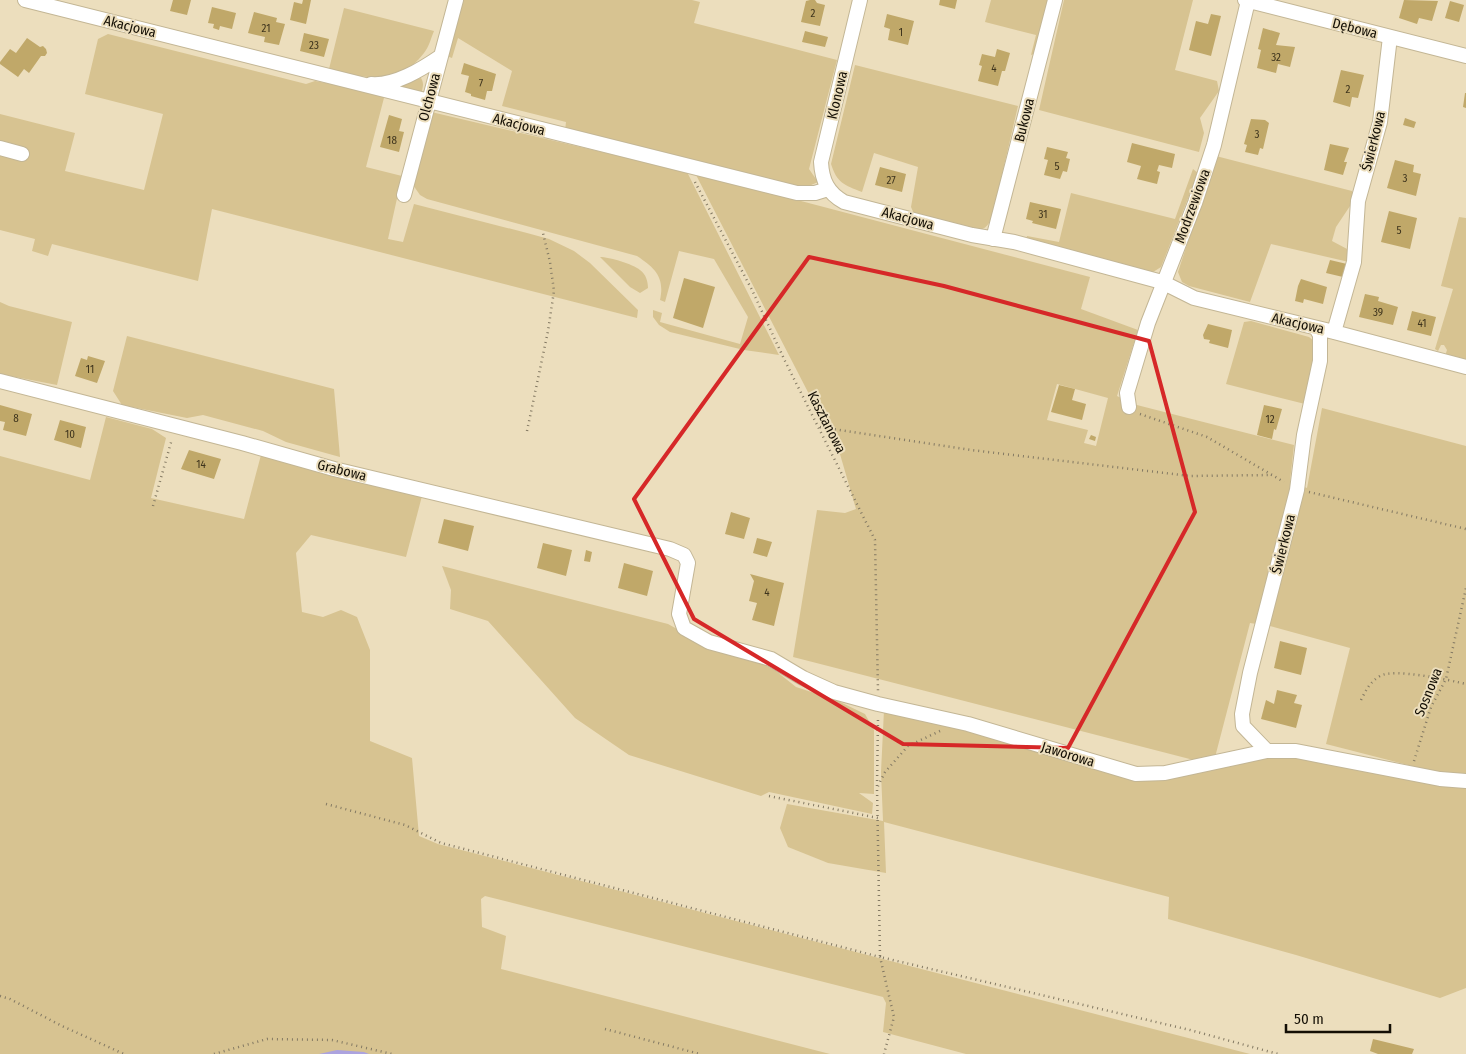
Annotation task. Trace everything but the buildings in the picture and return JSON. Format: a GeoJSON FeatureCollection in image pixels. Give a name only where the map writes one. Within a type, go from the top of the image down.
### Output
{"type":"FeatureCollection","features":[{"type":"Feature","properties":{"kind":"street","name":"Akacjowa"},"geometry":{"type":"LineString","coordinates":[[25,0],[797,193],[815,193],[828,189],[844,202],[993,239],[1014,242],[1162,282],[1194,298],[1466,367]]}},
{"type":"Feature","properties":{"kind":"street","name":"Olchowa"},"geometry":{"type":"LineString","coordinates":[[404,195],[456,0]]}},
{"type":"Feature","properties":{"kind":"street","name":"Klonowa"},"geometry":{"type":"LineString","coordinates":[[828,189],[821,174],[821,162],[860,0]]}},
{"type":"Feature","properties":{"kind":"street","name":"Bukowa"},"geometry":{"type":"LineString","coordinates":[[993,239],[1054,0]]}},
{"type":"Feature","properties":{"kind":"street","name":"Dębowa"},"geometry":{"type":"LineString","coordinates":[[1247,0],[1466,56]]}},
{"type":"Feature","properties":{"kind":"street","name":"Modrzewiowa"},"geometry":{"type":"LineString","coordinates":[[1129,407],[1127,393],[1148,323],[1162,282],[1195,203],[1214,145],[1247,0]]}},
{"type":"Feature","properties":{"kind":"street","name":"Świerkowa"},"geometry":{"type":"LineString","coordinates":[[1334,332],[1354,262],[1358,201],[1380,122],[1390,37]]}},
{"type":"Feature","properties":{"kind":"street","name":"Akacjowa"},"geometry":{"type":"LineString","coordinates":[[351,82],[376,85],[412,75],[441,56]]}},
{"type":"Feature","properties":{"kind":"street"},"geometry":{"type":"LineString","coordinates":[[0,148],[22,154]]}},
{"type":"Feature","properties":{"kind":"street","name":"Świerkowa"},"geometry":{"type":"LineString","coordinates":[[1267,751],[1242,726],[1242,714],[1250,673],[1297,490],[1304,435],[1320,361],[1320,335],[1316,328]]}},
{"type":"Feature","properties":{"kind":"street","name":"Grabowa"},"geometry":{"type":"LineString","coordinates":[[0,381],[334,469],[670,548],[684,555],[688,563],[679,614],[684,628]]}},
{"type":"Feature","properties":{"kind":"street","name":"Jaworowa"},"geometry":{"type":"LineString","coordinates":[[684,628],[710,642],[771,659],[803,678],[834,692],[968,724],[1136,774],[1165,773],[1267,751],[1296,751],[1440,779],[1466,781]]}},
{"type":"Feature","properties":{"kind":"path","name":"Kasztanowa"},"geometry":{"type":"LineString","coordinates":[[688,166],[752,290],[875,540],[880,957],[894,1017],[884,1054]]}},
{"type":"Feature","properties":{"kind":"path"},"geometry":{"type":"LineString","coordinates":[[527,431],[548,331],[554,290],[543,233]]}},
{"type":"Feature","properties":{"kind":"path"},"geometry":{"type":"LineString","coordinates":[[153,506],[176,426]]}},
{"type":"Feature","properties":{"kind":"path"},"geometry":{"type":"LineString","coordinates":[[819,427],[999,454],[1180,475],[1272,475]]}},
{"type":"Feature","properties":{"kind":"path","name":"Sosnowa"},"geometry":{"type":"LineString","coordinates":[[1411,773],[1431,707],[1446,679],[1466,588]]}},
{"type":"Feature","properties":{"kind":"path"},"geometry":{"type":"LineString","coordinates":[[1361,700],[1369,684],[1382,674],[1408,674],[1446,679],[1466,684]]}},
{"type":"Feature","properties":{"kind":"path"},"geometry":{"type":"LineString","coordinates":[[877,788],[885,772],[908,746],[943,730]]}},
{"type":"Feature","properties":{"kind":"path"},"geometry":{"type":"LineString","coordinates":[[769,796],[878,818]]}},
{"type":"Feature","properties":{"kind":"path"},"geometry":{"type":"LineString","coordinates":[[326,804],[405,825],[441,843],[880,957],[1180,1028],[1278,1054]]}},
{"type":"Feature","properties":{"kind":"path"},"geometry":{"type":"LineString","coordinates":[[0,996],[10,999],[62,1026],[124,1054]]}},
{"type":"Feature","properties":{"kind":"path"},"geometry":{"type":"LineString","coordinates":[[606,1030],[700,1054]]}},
{"type":"Feature","properties":{"kind":"path"},"geometry":{"type":"LineString","coordinates":[[214,1054],[267,1039],[332,1040],[392,1054]]}},
{"type":"Feature","properties":{"kind":"highlighted area"},"geometry":{"type":"Polygon","coordinates":[[[809,257],[944,286],[1149,341],[1195,512],[1068,748],[903,744],[694,619],[634,499],[809,257]]]}},
{"type":"Feature","properties":{"kind":"shaded area"},"geometry":{"type":"Polygon","coordinates":[[[461,0],[692,0],[700,2],[694,23],[837,60],[809,169],[818,182],[802,189],[565,131],[566,122],[502,106],[512,71],[458,38],[452,58],[444,55],[461,0]]]}},
{"type":"Feature","properties":{"kind":"shaded area"},"geometry":{"type":"Polygon","coordinates":[[[991,0],[1050,0],[1037,53],[1031,55],[1036,35],[985,22],[991,0]]]}},
{"type":"Feature","properties":{"kind":"shaded area"},"geometry":{"type":"Polygon","coordinates":[[[1064,0],[1193,0],[1175,70],[1217,81],[1219,91],[1200,118],[1204,133],[1199,152],[1039,110],[1064,0]]]}},
{"type":"Feature","properties":{"kind":"shaded area"},"geometry":{"type":"Polygon","coordinates":[[[344,8],[434,31],[426,51],[414,64],[403,72],[392,76],[368,77],[329,69],[344,8]]]}},
{"type":"Feature","properties":{"kind":"shaded area"},"geometry":{"type":"Polygon","coordinates":[[[108,34],[306,84],[315,81],[385,94],[366,167],[402,176],[388,239],[403,242],[414,204],[549,239],[574,251],[590,263],[638,310],[637,318],[212,209],[198,281],[52,244],[48,256],[32,251],[35,239],[0,230],[0,114],[75,133],[65,171],[144,190],[163,114],[85,94],[98,39],[108,34]]]}},
{"type":"Feature","properties":{"kind":"shaded area"},"geometry":{"type":"Polygon","coordinates":[[[855,65],[1018,106],[992,217],[985,227],[973,231],[915,216],[911,207],[918,167],[874,153],[862,192],[842,183],[831,164],[855,65]]]}},
{"type":"Feature","properties":{"kind":"shaded area"},"geometry":{"type":"Polygon","coordinates":[[[421,78],[423,83],[422,91],[418,93],[400,87],[411,80],[421,78]]]}},
{"type":"Feature","properties":{"kind":"shaded area"},"geometry":{"type":"Polygon","coordinates":[[[427,111],[687,172],[779,355],[744,350],[670,332],[659,325],[653,317],[653,310],[662,313],[660,322],[740,344],[748,317],[714,259],[679,251],[665,302],[660,300],[660,279],[654,269],[637,256],[427,199],[420,195],[413,185],[427,111]]]}},
{"type":"Feature","properties":{"kind":"shaded area"},"geometry":{"type":"Polygon","coordinates":[[[1216,156],[1352,191],[1352,203],[1336,227],[1332,241],[1349,250],[1349,262],[1271,244],[1250,302],[1189,286],[1182,282],[1178,272],[1216,156]]]}},
{"type":"Feature","properties":{"kind":"shaded area"},"geometry":{"type":"Polygon","coordinates":[[[1193,169],[1198,173],[1161,267],[1150,274],[1026,240],[1027,236],[1059,242],[1071,193],[1175,219],[1193,169]]]}},
{"type":"Feature","properties":{"kind":"shaded area"},"geometry":{"type":"Polygon","coordinates":[[[695,173],[1090,277],[1081,309],[1138,330],[1117,396],[1133,404],[1294,445],[1290,481],[1307,488],[1322,408],[1466,446],[1466,775],[1447,775],[1326,744],[1350,648],[1270,626],[1250,623],[1213,765],[793,657],[817,510],[845,513],[856,509],[835,437],[811,398],[695,173]],[[1057,384],[1047,420],[1088,430],[1084,443],[1096,446],[1108,398],[1057,384]]]}},
{"type":"Feature","properties":{"kind":"shaded area"},"geometry":{"type":"Polygon","coordinates":[[[1459,217],[1466,218],[1466,362],[1445,356],[1447,350],[1444,345],[1441,345],[1438,351],[1435,349],[1453,289],[1441,286],[1459,217]]]}},
{"type":"Feature","properties":{"kind":"shaded area"},"geometry":{"type":"Polygon","coordinates":[[[600,257],[621,261],[637,268],[645,276],[648,288],[640,293],[630,287],[600,257]]]}},
{"type":"Feature","properties":{"kind":"shaded area"},"geometry":{"type":"Polygon","coordinates":[[[0,302],[72,322],[57,385],[0,374],[0,302]]]}},
{"type":"Feature","properties":{"kind":"shaded area"},"geometry":{"type":"Polygon","coordinates":[[[1251,321],[1309,337],[1314,341],[1316,346],[1305,404],[1226,384],[1244,322],[1251,321]]]}},
{"type":"Feature","properties":{"kind":"shaded area"},"geometry":{"type":"Polygon","coordinates":[[[127,336],[334,389],[340,457],[286,442],[263,431],[203,415],[187,418],[122,405],[113,391],[127,336]]]}},
{"type":"Feature","properties":{"kind":"shaded area"},"geometry":{"type":"Polygon","coordinates":[[[106,417],[152,429],[166,438],[151,498],[244,519],[261,455],[332,476],[422,496],[406,557],[311,535],[296,553],[302,612],[323,617],[341,610],[357,617],[370,650],[370,741],[412,758],[419,836],[438,844],[1250,1054],[966,1054],[883,1032],[886,1003],[883,997],[485,896],[481,899],[482,927],[506,936],[501,969],[830,1054],[0,1054],[0,456],[90,480],[106,417]]]}},
{"type":"Feature","properties":{"kind":"shaded area"},"geometry":{"type":"Polygon","coordinates":[[[442,566],[668,624],[686,634],[760,662],[776,671],[796,687],[836,700],[865,714],[874,730],[874,794],[859,793],[873,803],[872,814],[769,792],[761,796],[629,755],[575,718],[488,621],[450,609],[451,590],[442,566]]]}},
{"type":"Feature","properties":{"kind":"shaded area"},"geometry":{"type":"Polygon","coordinates":[[[884,710],[985,736],[1129,777],[1191,773],[1275,757],[1306,758],[1466,786],[1466,988],[1440,998],[1168,919],[1169,897],[884,822],[886,873],[828,863],[788,847],[780,828],[787,804],[883,821],[881,772],[884,710]]]}},
{"type":"Feature","properties":{"kind":"shaded area"},"geometry":{"type":"Polygon","coordinates":[[[337,1050],[364,1052],[369,1054],[319,1054],[337,1050]]]}}]}
